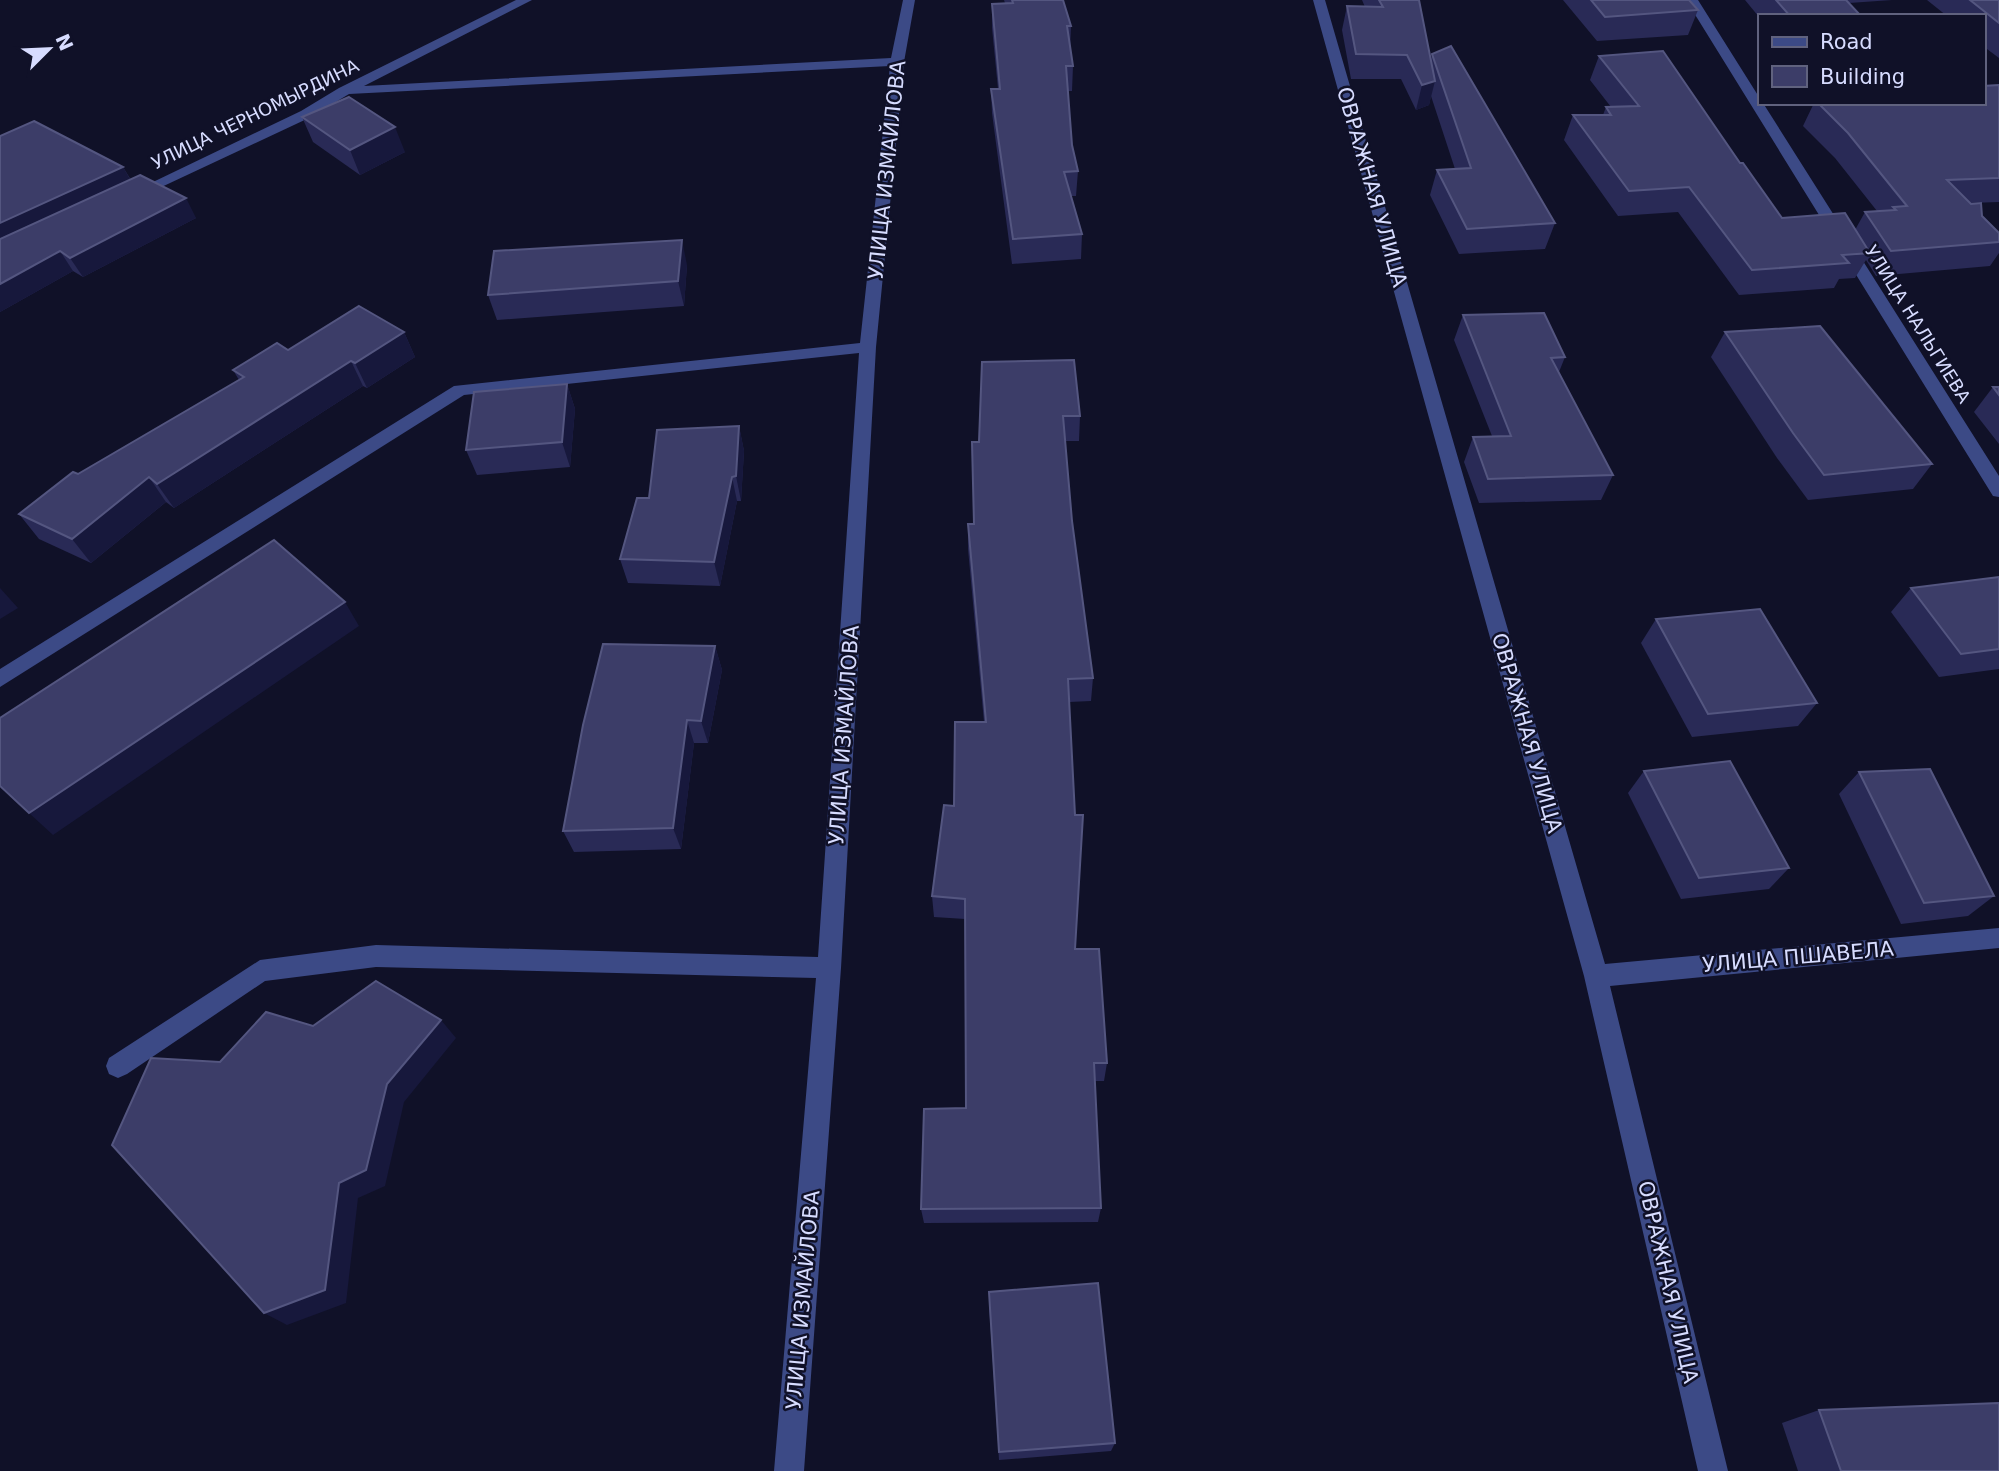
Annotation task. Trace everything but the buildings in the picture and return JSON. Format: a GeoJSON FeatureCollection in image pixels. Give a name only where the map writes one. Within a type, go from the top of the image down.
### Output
{"type":"FeatureCollection","features":[{"type":"Feature","properties":{"kind":"street","name":"УЛИЦА ЧЕРНОМЫРДИНА"},"geometry":{"type":"LineString","coordinates":[[122,200],[306,114],[344,91],[526,0]]}},
{"type":"Feature","properties":{"kind":"street","name":"УЛИЦА ИЗМАЙЛОВА"},"geometry":{"type":"LineString","coordinates":[[789,1471],[829,968],[868,347],[897,62],[909,0]]}},
{"type":"Feature","properties":{"kind":"street","name":"ОВРАЖНАЯ УЛИЦА"},"geometry":{"type":"LineString","coordinates":[[1319,0],[1596,976],[1713,1471]]}},
{"type":"Feature","properties":{"kind":"street","name":"УЛИЦА НАЛЬГИЕВА"},"geometry":{"type":"LineString","coordinates":[[1692,0],[1999,491]]}},
{"type":"Feature","properties":{"kind":"street"},"geometry":{"type":"LineString","coordinates":[[344,91],[897,62]]}},
{"type":"Feature","properties":{"kind":"street"},"geometry":{"type":"LineString","coordinates":[[0,679],[460,390],[868,347]]}},
{"type":"Feature","properties":{"kind":"street","name":"УЛИЦА ПШАВЕЛА"},"geometry":{"type":"LineString","coordinates":[[1596,976],[1999,938]]}},
{"type":"Feature","properties":{"kind":"street"},"geometry":{"type":"LineString","coordinates":[[118,1066],[260,971],[376,956],[829,968]]}}]}
